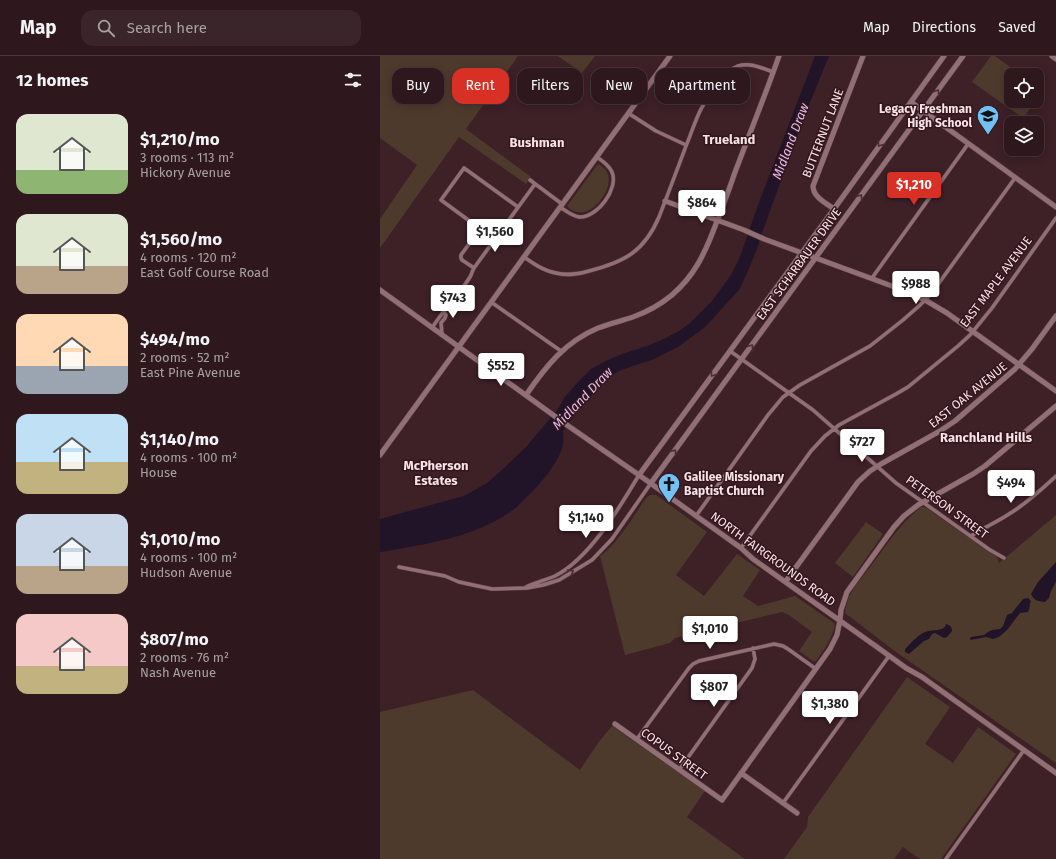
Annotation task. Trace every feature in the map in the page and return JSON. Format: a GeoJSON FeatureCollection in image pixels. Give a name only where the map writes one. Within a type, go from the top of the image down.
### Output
{"type":"FeatureCollection","features":[{"type":"Feature","properties":{"kind":"street"},"geometry":{"type":"LineString","coordinates":[[380,455],[670,56]]}},
{"type":"Feature","properties":{"kind":"street"},"geometry":{"type":"LineString","coordinates":[[526,395],[548,365],[561,351],[577,339],[606,325],[644,313],[655,307],[672,294],[688,279],[705,252],[718,221],[779,56]]}},
{"type":"Feature","properties":{"kind":"street","name":"BUTTERNUT LANE"},"geometry":{"type":"LineString","coordinates":[[834,209],[815,195],[813,186],[863,56]]}},
{"type":"Feature","properties":{"kind":"street","name":"EAST SCHARBAUER DRIVE"},"geometry":{"type":"LineString","coordinates":[[639,475],[944,56]]}},
{"type":"Feature","properties":{"kind":"street","name":"EAST SCHARBAUER DRIVE"},"geometry":{"type":"LineString","coordinates":[[650,483],[963,56]]}},
{"type":"Feature","properties":{"kind":"street"},"geometry":{"type":"LineString","coordinates":[[1052,56],[1056,59]]}},
{"type":"Feature","properties":{"kind":"street"},"geometry":{"type":"LineString","coordinates":[[524,257],[541,268],[553,273],[578,274],[618,262],[634,252],[647,239],[657,222],[701,108],[727,72],[739,66],[750,65],[773,72]]}},
{"type":"Feature","properties":{"kind":"street"},"geometry":{"type":"LineString","coordinates":[[911,102],[1056,207]]}},
{"type":"Feature","properties":{"kind":"street"},"geometry":{"type":"LineString","coordinates":[[628,113],[656,131],[686,145]]}},
{"type":"Feature","properties":{"kind":"street"},"geometry":{"type":"LineString","coordinates":[[872,278],[968,144]]}},
{"type":"Feature","properties":{"kind":"street"},"geometry":{"type":"LineString","coordinates":[[530,180],[575,216],[584,217],[599,208],[607,198],[612,184],[612,174],[608,166],[597,157]]}},
{"type":"Feature","properties":{"kind":"street"},"geometry":{"type":"LineString","coordinates":[[474,268],[462,260],[461,255],[477,233],[477,228],[441,200],[464,168],[518,207]]}},
{"type":"Feature","properties":{"kind":"street"},"geometry":{"type":"LineString","coordinates":[[696,516],[783,397],[800,385],[870,346],[903,320],[925,300],[1015,178]]}},
{"type":"Feature","properties":{"kind":"street"},"geometry":{"type":"LineString","coordinates":[[432,328],[471,277],[474,268],[535,184]]}},
{"type":"Feature","properties":{"kind":"street"},"geometry":{"type":"LineString","coordinates":[[665,201],[872,278],[925,300],[947,313],[1056,392]]}},
{"type":"Feature","properties":{"kind":"street","name":"EAST MAPLE AVENUE"},"geometry":{"type":"LineString","coordinates":[[741,548],[811,451],[825,436],[834,428],[908,387],[958,346],[972,332],[992,308],[1056,218]]}},
{"type":"Feature","properties":{"kind":"street","name":"NORTH FAIRGROUNDS ROAD"},"geometry":{"type":"LineString","coordinates":[[380,290],[741,548],[753,559],[1056,773]]}},
{"type":"Feature","properties":{"kind":"street"},"geometry":{"type":"LineString","coordinates":[[491,302],[561,351]]}},
{"type":"Feature","properties":{"kind":"street"},"geometry":{"type":"LineString","coordinates":[[442,335],[441,323],[446,315],[444,312]]}},
{"type":"Feature","properties":{"kind":"street","name":"EAST OAK AVENUE"},"geometry":{"type":"LineString","coordinates":[[786,582],[856,485],[870,471],[945,428],[992,390],[1019,365],[1056,316]]}},
{"type":"Feature","properties":{"kind":"street","name":"PETERSON STREET"},"geometry":{"type":"LineString","coordinates":[[730,351],[813,410],[898,484],[990,550],[1004,558]]}},
{"type":"Feature","properties":{"kind":"street"},"geometry":{"type":"LineString","coordinates":[[797,813],[741,773],[835,641],[839,629],[841,608],[851,587],[894,527],[904,516],[918,504],[981,469],[1056,406]]}},
{"type":"Feature","properties":{"kind":"street"},"geometry":{"type":"LineString","coordinates":[[521,588],[555,575],[570,566],[586,551],[608,523],[639,475]]}},
{"type":"Feature","properties":{"kind":"street"},"geometry":{"type":"LineString","coordinates":[[971,536],[1016,510],[1056,476]]}},
{"type":"Feature","properties":{"kind":"street"},"geometry":{"type":"LineString","coordinates":[[399,567],[445,576],[473,586],[492,589],[521,588],[543,585],[558,580],[592,560],[612,538],[650,483]]}},
{"type":"Feature","properties":{"kind":"street"},"geometry":{"type":"LineString","coordinates":[[637,739],[689,668],[700,660],[771,644],[778,644],[787,648],[816,669]]}},
{"type":"Feature","properties":{"kind":"street"},"geometry":{"type":"LineString","coordinates":[[679,770],[752,668],[755,659],[753,648]]}},
{"type":"Feature","properties":{"kind":"street"},"geometry":{"type":"LineString","coordinates":[[783,803],[889,656]]}},
{"type":"Feature","properties":{"kind":"street","name":"COPUS STREET"},"geometry":{"type":"LineString","coordinates":[[615,724],[722,800],[741,773]]}},
{"type":"Feature","properties":{"kind":"street"},"geometry":{"type":"LineString","coordinates":[[946,859],[1024,750]]}},
{"type":"Feature","properties":{"kind":"shaded area"},"geometry":{"type":"Polygon","coordinates":[[[380,56],[518,56],[509,69],[452,68],[452,104],[484,104],[466,129],[531,177],[526,184],[459,137],[380,248],[380,219],[417,165],[380,138],[380,56]]]}},
{"type":"Feature","properties":{"kind":"shaded area"},"geometry":{"type":"Polygon","coordinates":[[[558,56],[595,56],[583,72],[583,68],[575,68],[558,56]]]}},
{"type":"Feature","properties":{"kind":"shaded area"},"geometry":{"type":"Polygon","coordinates":[[[991,56],[995,56],[1011,68],[1004,68],[1004,105],[972,82],[991,56]]]}},
{"type":"Feature","properties":{"kind":"shaded area"},"geometry":{"type":"Polygon","coordinates":[[[1009,108],[1031,108],[1025,116],[1020,116],[1009,108]]]}},
{"type":"Feature","properties":{"kind":"shaded area"},"geometry":{"type":"Polygon","coordinates":[[[598,164],[607,172],[609,178],[606,192],[602,199],[590,210],[577,212],[572,210],[567,206],[598,164]]]}},
{"type":"Feature","properties":{"kind":"shaded area"},"geometry":{"type":"Polygon","coordinates":[[[650,495],[656,495],[707,532],[676,575],[704,596],[737,554],[760,570],[743,596],[758,606],[795,596],[834,623],[835,626],[829,641],[816,661],[813,661],[799,651],[812,632],[789,615],[782,612],[675,638],[670,643],[625,655],[600,556],[619,537],[646,498],[650,495]]]}},
{"type":"Feature","properties":{"kind":"shaded area"},"geometry":{"type":"Polygon","coordinates":[[[921,507],[925,507],[997,557],[999,563],[1056,515],[1056,763],[896,652],[845,613],[846,605],[856,585],[895,534],[921,507]]]}},
{"type":"Feature","properties":{"kind":"shaded area"},"geometry":{"type":"Polygon","coordinates":[[[866,522],[883,534],[853,577],[835,563],[866,522]]]}},
{"type":"Feature","properties":{"kind":"shaded area"},"geometry":{"type":"Polygon","coordinates":[[[907,677],[950,707],[925,744],[953,763],[978,727],[1016,754],[941,859],[920,859],[903,847],[894,859],[784,859],[807,827],[808,817],[907,677]]]}},
{"type":"Feature","properties":{"kind":"shaded area"},"geometry":{"type":"Polygon","coordinates":[[[473,690],[580,770],[598,743],[612,726],[705,791],[687,817],[745,859],[380,859],[380,712],[473,690]]]}},
{"type":"Feature","properties":{"kind":"water","name":"Midland Draw"},"geometry":{"type":"Polygon","coordinates":[[[815,56],[829,56],[806,112],[759,244],[739,290],[705,327],[678,347],[654,359],[621,370],[612,375],[599,386],[574,415],[563,431],[562,448],[556,462],[549,472],[518,506],[503,517],[470,532],[452,538],[380,552],[380,519],[464,496],[487,483],[527,446],[558,409],[565,397],[591,369],[622,354],[660,341],[679,331],[689,324],[712,301],[731,275],[740,257],[758,205],[815,56]]]}},
{"type":"Feature","properties":{"kind":"water"},"geometry":{"type":"Polygon","coordinates":[[[1056,562],[1056,582],[1049,598],[1045,602],[1036,600],[1031,594],[1038,582],[1056,562]]]}},
{"type":"Feature","properties":{"kind":"water"},"geometry":{"type":"Polygon","coordinates":[[[1028,598],[1031,601],[1028,612],[1020,613],[1007,630],[999,637],[993,639],[986,637],[970,640],[971,637],[984,635],[992,630],[1000,629],[1003,626],[1007,615],[1012,613],[1023,599],[1028,598]]]}},
{"type":"Feature","properties":{"kind":"water"},"geometry":{"type":"Polygon","coordinates":[[[946,624],[950,626],[952,630],[947,637],[944,638],[935,633],[932,634],[929,639],[924,641],[909,654],[905,652],[905,649],[920,634],[942,629],[946,624]]]}},
{"type":"Feature","properties":{"kind":"place","name":"Legacy Freshman High School"},"geometry":{"type":"Point","coordinates":[988,136]}},
{"type":"Feature","properties":{"kind":"place","name":"Galilee Missionary Baptist Church"},"geometry":{"type":"Point","coordinates":[669,504]}},
{"type":"Feature","properties":{"kind":"district","name":"Trueland"},"geometry":{"type":"Point","coordinates":[729,139]}},
{"type":"Feature","properties":{"kind":"district","name":"Bushman"},"geometry":{"type":"Point","coordinates":[537,142]}},
{"type":"Feature","properties":{"kind":"district","name":"Ranchland Hills"},"geometry":{"type":"Point","coordinates":[986,437]}},
{"type":"Feature","properties":{"kind":"district","name":"McPherson Estates"},"geometry":{"type":"Point","coordinates":[436,472]}}]}
